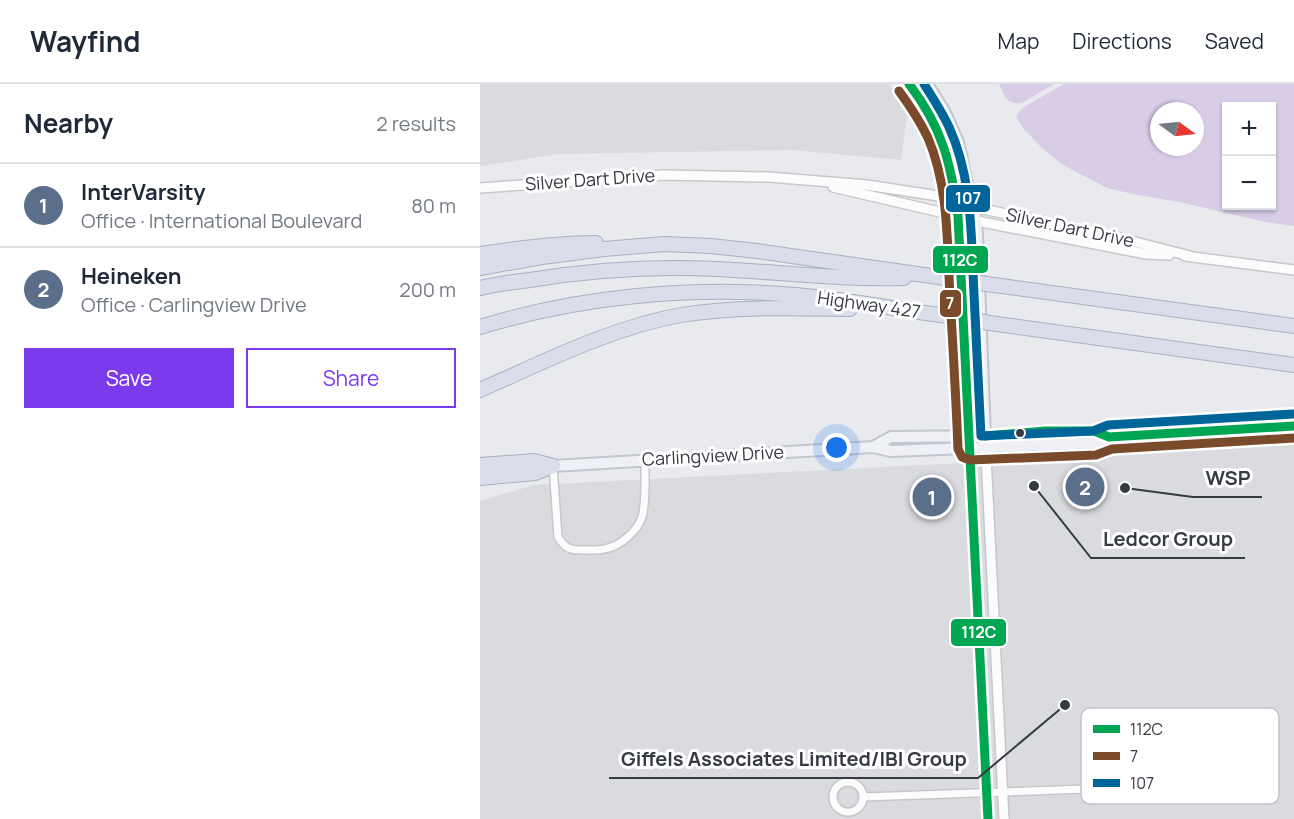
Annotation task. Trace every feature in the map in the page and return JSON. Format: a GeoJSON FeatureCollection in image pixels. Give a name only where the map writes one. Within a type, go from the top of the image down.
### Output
{"type":"FeatureCollection","features":[{"type":"Feature","properties":{"kind":"highway"},"geometry":{"type":"LineString","coordinates":[[480,254],[562,243],[664,244]]}},
{"type":"Feature","properties":{"kind":"highway","name":"Highway 427"},"geometry":{"type":"LineString","coordinates":[[480,268],[604,249],[664,244],[711,246],[758,250],[1294,326]]}},
{"type":"Feature","properties":{"kind":"highway"},"geometry":{"type":"LineString","coordinates":[[480,288],[606,270],[664,268],[856,278],[947,278]]}},
{"type":"Feature","properties":{"kind":"highway","name":"Highway 427"},"geometry":{"type":"LineString","coordinates":[[480,327],[527,313],[626,297],[700,292],[759,293],[797,295],[1294,365]]}},
{"type":"Feature","properties":{"kind":"highway"},"geometry":{"type":"LineString","coordinates":[[480,390],[580,345],[637,326],[682,315],[759,308],[921,312]]}},
{"type":"Feature","properties":{"kind":"highway"},"geometry":{"type":"LineString","coordinates":[[480,465],[534,461],[553,466]]}},
{"type":"Feature","properties":{"kind":"highway"},"geometry":{"type":"LineString","coordinates":[[480,478],[535,473],[553,466]]}},
{"type":"Feature","properties":{"kind":"main road"},"geometry":{"type":"LineString","coordinates":[[909,84],[933,119],[945,146],[953,175],[958,216],[970,436]]}},
{"type":"Feature","properties":{"kind":"main road"},"geometry":{"type":"LineString","coordinates":[[927,84],[944,111],[958,142],[974,207],[978,233],[985,442]]}},
{"type":"Feature","properties":{"kind":"main road","name":"Carlingview Drive"},"geometry":{"type":"LineString","coordinates":[[553,466],[873,447],[891,451],[970,448],[985,442],[1046,430],[1094,430],[1109,437],[1294,426]]}},
{"type":"Feature","properties":{"kind":"main road","name":"Carlingview Drive"},"geometry":{"type":"LineString","coordinates":[[873,447],[891,437],[970,436],[985,442]]}},
{"type":"Feature","properties":{"kind":"street","name":"Silver Dart Drive"},"geometry":{"type":"LineString","coordinates":[[480,188],[663,174],[769,177],[867,185],[945,197],[974,207],[1120,238],[1190,256]]}},
{"type":"Feature","properties":{"kind":"street","name":"Silver Dart Drive"},"geometry":{"type":"LineString","coordinates":[[807,180],[976,220],[1146,254],[1190,256],[1294,270]]}},
{"type":"Feature","properties":{"kind":"street"},"geometry":{"type":"LineString","coordinates":[[970,436],[988,819]]}},
{"type":"Feature","properties":{"kind":"street"},"geometry":{"type":"LineString","coordinates":[[985,442],[1004,819]]}},
{"type":"Feature","properties":{"kind":"street"},"geometry":{"type":"LineString","coordinates":[[553,466],[558,537],[571,550],[605,549],[616,546],[626,538],[637,527],[643,516],[645,460]]}},
{"type":"Feature","properties":{"kind":"street"},"geometry":{"type":"LineString","coordinates":[[848,783],[858,787],[863,797],[858,808],[847,812],[840,810],[834,801],[836,788],[848,783]]}},
{"type":"Feature","properties":{"kind":"street"},"geometry":{"type":"LineString","coordinates":[[863,797],[1081,789]]}},
{"type":"Feature","properties":{"kind":"shaded area"},"geometry":{"type":"Polygon","coordinates":[[[480,84],[889,84],[908,109],[901,160],[793,150],[559,154],[480,166],[480,84]]]}},
{"type":"Feature","properties":{"kind":"shaded area"},"geometry":{"type":"Polygon","coordinates":[[[999,84],[1054,84],[1022,103],[1012,103],[1007,99],[999,84]]]}},
{"type":"Feature","properties":{"kind":"shaded area"},"geometry":{"type":"Polygon","coordinates":[[[1064,84],[1294,84],[1294,226],[1265,222],[1107,188],[1063,165],[1042,148],[1016,117],[1019,112],[1064,84]]]}},
{"type":"Feature","properties":{"kind":"shaded area"},"geometry":{"type":"Polygon","coordinates":[[[1294,444],[1294,819],[480,819],[480,501],[534,485],[1294,444]]]}},
{"type":"Feature","properties":{"kind":"shaded area"},"geometry":{"type":"Polygon","coordinates":[[[1236,465],[1246,611],[1239,612],[1239,620],[1171,624],[1170,606],[1203,604],[1202,592],[1223,590],[1218,526],[1228,525],[1224,466],[1236,465]]]}},
{"type":"Feature","properties":{"kind":"shaded area"},"geometry":{"type":"Polygon","coordinates":[[[844,469],[842,474],[801,478],[804,473],[844,469]]]}},
{"type":"Feature","properties":{"kind":"shaded area"},"geometry":{"type":"Polygon","coordinates":[[[798,491],[800,513],[791,514],[789,492],[798,491]]]}},
{"type":"Feature","properties":{"kind":"shaded area"},"geometry":{"type":"Polygon","coordinates":[[[528,513],[530,526],[536,526],[537,563],[533,571],[532,603],[511,605],[509,555],[501,555],[500,541],[480,543],[480,517],[528,513]]]}},
{"type":"Feature","properties":{"kind":"shaded area"},"geometry":{"type":"Polygon","coordinates":[[[906,519],[907,532],[936,530],[936,523],[960,522],[962,558],[955,559],[958,619],[876,624],[871,521],[906,519]]]}},
{"type":"Feature","properties":{"kind":"shaded area"},"geometry":{"type":"Polygon","coordinates":[[[480,547],[482,551],[485,551],[489,587],[480,588],[480,547]]]}},
{"type":"Feature","properties":{"kind":"shaded area"},"geometry":{"type":"Polygon","coordinates":[[[1131,569],[1135,623],[1031,631],[1028,577],[1131,569]]]}},
{"type":"Feature","properties":{"kind":"shaded area"},"geometry":{"type":"Polygon","coordinates":[[[1294,623],[1294,695],[1222,699],[1221,677],[1244,675],[1242,626],[1294,623]]]}},
{"type":"Feature","properties":{"kind":"shaded area"},"geometry":{"type":"Polygon","coordinates":[[[1149,643],[1152,708],[1109,708],[1105,646],[1149,643]]]}},
{"type":"Feature","properties":{"kind":"shaded area"},"geometry":{"type":"Polygon","coordinates":[[[957,646],[967,646],[974,775],[887,780],[886,767],[963,762],[961,719],[956,718],[954,692],[960,691],[957,646]]]}},
{"type":"Feature","properties":{"kind":"shaded area"},"geometry":{"type":"Polygon","coordinates":[[[926,696],[927,721],[889,724],[888,698],[926,696]]]}},
{"type":"Feature","properties":{"kind":"shaded area"},"geometry":{"type":"Polygon","coordinates":[[[1195,697],[1202,700],[1198,708],[1190,708],[1195,697]]]}},
{"type":"Feature","properties":{"kind":"shaded area"},"geometry":{"type":"Polygon","coordinates":[[[771,722],[792,722],[793,759],[786,759],[787,796],[772,796],[771,722]]]}},
{"type":"Feature","properties":{"kind":"shaded area"},"geometry":{"type":"Polygon","coordinates":[[[882,748],[881,765],[871,771],[818,773],[813,765],[873,762],[876,749],[882,748]]]}},
{"type":"Feature","properties":{"kind":"shaded area"},"geometry":{"type":"Polygon","coordinates":[[[1081,751],[1081,770],[1067,771],[1067,753],[1081,751]]]}},
{"type":"Feature","properties":{"kind":"shaded area"},"geometry":{"type":"Polygon","coordinates":[[[1164,804],[1177,804],[1177,819],[1164,819],[1164,804]]]}},
{"type":"Feature","properties":{"kind":"shaded area"},"geometry":{"type":"Polygon","coordinates":[[[820,812],[820,819],[674,819],[674,818],[820,812]]]}},
{"type":"Feature","properties":{"kind":"transit line","name":"112C"},"geometry":{"type":"LineString","coordinates":[[909,84],[930,115],[943,146],[952,179],[958,216],[988,819]]}},
{"type":"Feature","properties":{"kind":"transit line","name":"107"},"geometry":{"type":"LineString","coordinates":[[924,84],[949,127],[963,167],[967,188],[981,436],[1093,431],[1108,425],[1293,414]]}},
{"type":"Feature","properties":{"kind":"transit line","name":"7"},"geometry":{"type":"LineString","coordinates":[[899,91],[928,138],[940,176],[947,236],[958,449],[962,457],[970,460],[1096,455],[1112,449],[1294,438]]}},
{"type":"Feature","properties":{"kind":"transit line","name":"112C"},"geometry":{"type":"LineString","coordinates":[[985,436],[1045,431],[1094,431],[1109,437],[1294,426]]}},
{"type":"Feature","properties":{"kind":"place","name":"Ledcor Group"},"geometry":{"type":"Point","coordinates":[1034,486]}},
{"type":"Feature","properties":{"kind":"place","name":"Heineken"},"geometry":{"type":"Point","coordinates":[1085,487]}},
{"type":"Feature","properties":{"kind":"place","name":"WSP"},"geometry":{"type":"Point","coordinates":[1125,488]}},
{"type":"Feature","properties":{"kind":"place","name":"InterVarsity"},"geometry":{"type":"Point","coordinates":[932,497]}},
{"type":"Feature","properties":{"kind":"place","name":"Giffels Associates Limited/IBI Group"},"geometry":{"type":"Point","coordinates":[1065,705]}}]}
